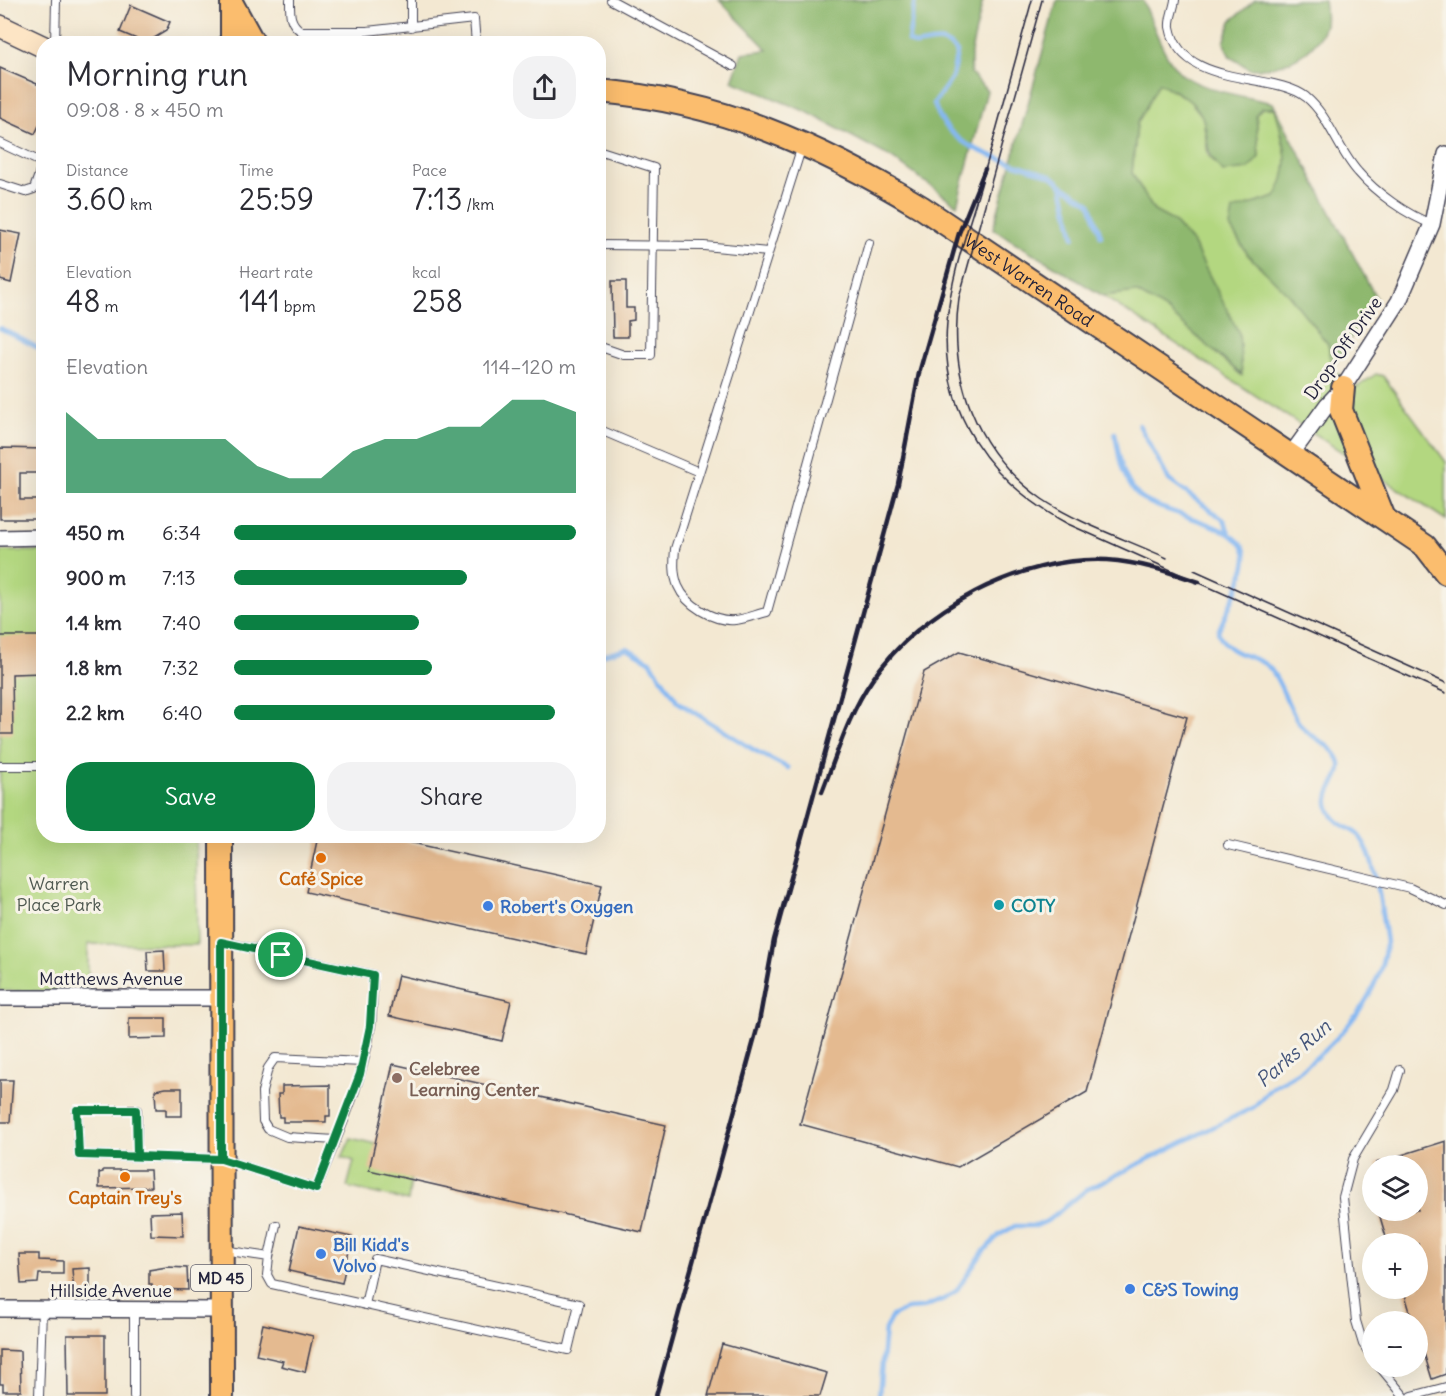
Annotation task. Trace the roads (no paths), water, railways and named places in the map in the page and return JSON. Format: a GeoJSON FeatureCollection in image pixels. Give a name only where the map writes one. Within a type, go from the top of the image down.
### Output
{"type":"FeatureCollection","features":[{"type":"Feature","properties":{"kind":"main road"},"geometry":{"type":"LineString","coordinates":[[232,2],[232,36]]}},
{"type":"Feature","properties":{"kind":"main road"},"geometry":{"type":"LineString","coordinates":[[232,2],[250,36]]}},
{"type":"Feature","properties":{"kind":"main road","name":"West Warren Road"},"geometry":{"type":"LineString","coordinates":[[606,92],[693,106],[758,125],[803,142],[862,172],[921,207],[1384,518],[1436,547],[1446,573]]}},
{"type":"Feature","properties":{"kind":"main road"},"geometry":{"type":"LineString","coordinates":[[1343,388],[1341,410],[1343,418],[1384,518]]}},
{"type":"Feature","properties":{"kind":"main road","name":"MD 45"},"geometry":{"type":"LineString","coordinates":[[221,843],[222,1396]]}},
{"type":"Feature","properties":{"kind":"street"},"geometry":{"type":"LineString","coordinates":[[0,26],[36,43]]}},
{"type":"Feature","properties":{"kind":"street","name":"Drop-Off Drive"},"geometry":{"type":"LineString","coordinates":[[1290,456],[1327,405],[1343,388],[1399,302],[1432,224],[1446,154]]}},
{"type":"Feature","properties":{"kind":"street"},"geometry":{"type":"LineString","coordinates":[[0,538],[36,537]]}},
{"type":"Feature","properties":{"kind":"street","name":"Matthews Avenue"},"geometry":{"type":"LineString","coordinates":[[0,998],[222,998]]}},
{"type":"Feature","properties":{"kind":"street","name":"Hillside Avenue"},"geometry":{"type":"LineString","coordinates":[[0,1310],[221,1310]]}},
{"type":"Feature","properties":{"kind":"lane"},"geometry":{"type":"LineString","coordinates":[[55,36],[56,0]]}},
{"type":"Feature","properties":{"kind":"lane"},"geometry":{"type":"LineString","coordinates":[[290,0],[290,18],[295,27],[302,31],[356,31],[474,19],[475,36]]}},
{"type":"Feature","properties":{"kind":"lane"},"geometry":{"type":"LineString","coordinates":[[411,0],[411,27]]}},
{"type":"Feature","properties":{"kind":"lane"},"geometry":{"type":"LineString","coordinates":[[611,0],[733,66]]}},
{"type":"Feature","properties":{"kind":"lane"},"geometry":{"type":"LineString","coordinates":[[1175,0],[1170,26],[1180,48],[1195,61],[1216,73],[1285,88],[1305,96],[1329,127],[1358,172],[1410,216],[1432,224]]}},
{"type":"Feature","properties":{"kind":"lane"},"geometry":{"type":"LineString","coordinates":[[803,142],[675,549],[673,566],[678,587],[699,609],[721,619],[735,620],[767,612],[869,243]]}},
{"type":"Feature","properties":{"kind":"lane"},"geometry":{"type":"LineString","coordinates":[[0,143],[36,160]]}},
{"type":"Feature","properties":{"kind":"lane"},"geometry":{"type":"LineString","coordinates":[[606,153],[654,168],[651,355],[624,355],[606,349]]}},
{"type":"Feature","properties":{"kind":"lane"},"geometry":{"type":"LineString","coordinates":[[0,184],[25,192],[34,189],[36,183]]}},
{"type":"Feature","properties":{"kind":"lane"},"geometry":{"type":"LineString","coordinates":[[606,244],[653,244],[768,252]]}},
{"type":"Feature","properties":{"kind":"lane"},"geometry":{"type":"LineString","coordinates":[[606,432],[699,472]]}},
{"type":"Feature","properties":{"kind":"lane"},"geometry":{"type":"LineString","coordinates":[[0,766],[36,766]]}},
{"type":"Feature","properties":{"kind":"lane"},"geometry":{"type":"LineString","coordinates":[[1228,845],[1394,884],[1428,894],[1446,905]]}},
{"type":"Feature","properties":{"kind":"lane"},"geometry":{"type":"LineString","coordinates":[[137,1156],[136,1110],[77,1110],[79,1155],[221,1159],[316,1189],[354,1093],[370,1026],[373,975],[221,942]]}},
{"type":"Feature","properties":{"kind":"lane"},"geometry":{"type":"LineString","coordinates":[[335,1140],[287,1137],[268,1129],[263,1121],[262,1092],[268,1068],[275,1058],[363,1062]]}},
{"type":"Feature","properties":{"kind":"lane"},"geometry":{"type":"LineString","coordinates":[[1362,1341],[1356,1321],[1343,1197],[1353,1158],[1394,1090],[1400,1070]]}},
{"type":"Feature","properties":{"kind":"lane"},"geometry":{"type":"LineString","coordinates":[[276,1225],[267,1275],[272,1284],[365,1305],[568,1350],[579,1304],[375,1258],[365,1305]]}},
{"type":"Feature","properties":{"kind":"lane"},"geometry":{"type":"LineString","coordinates":[[222,1250],[269,1257]]}},
{"type":"Feature","properties":{"kind":"lane"},"geometry":{"type":"LineString","coordinates":[[39,1396],[42,1310]]}},
{"type":"Feature","properties":{"kind":"lane"},"geometry":{"type":"LineString","coordinates":[[134,1310],[134,1396]]}},
{"type":"Feature","properties":{"kind":"lane"},"geometry":{"type":"LineString","coordinates":[[1388,1377],[1404,1396]]}},
{"type":"Feature","properties":{"kind":"lane"},"geometry":{"type":"LineString","coordinates":[[1412,1396],[1446,1387]]}},
{"type":"Feature","properties":{"kind":"waterway","name":"Parks Run"},"geometry":{"type":"LineString","coordinates":[[915,0],[908,41],[916,45],[942,42],[957,52],[952,78],[934,103],[941,120],[953,134],[967,144],[1001,159],[1053,177],[1062,185],[1074,237]]}},
{"type":"Feature","properties":{"kind":"waterway","name":"Parks Run"},"geometry":{"type":"LineString","coordinates":[[1062,185],[1090,203],[1101,236]]}},
{"type":"Feature","properties":{"kind":"waterway"},"geometry":{"type":"LineString","coordinates":[[0,328],[36,347]]}},
{"type":"Feature","properties":{"kind":"waterway","name":"Parks Run"},"geometry":{"type":"LineString","coordinates":[[1139,425],[1169,480],[1224,520],[1230,535]]}},
{"type":"Feature","properties":{"kind":"waterway","name":"Parks Run"},"geometry":{"type":"LineString","coordinates":[[879,1396],[885,1329],[892,1316],[907,1309],[922,1308],[956,1291],[983,1252],[999,1235],[1015,1226],[1036,1226],[1047,1221],[1086,1190],[1254,1107],[1270,1089],[1295,1075],[1344,1030],[1367,998],[1383,961],[1386,942],[1378,887],[1371,859],[1360,837],[1333,817],[1328,804],[1330,791],[1339,773],[1339,760],[1333,751],[1309,734],[1300,724],[1267,665],[1229,647],[1218,632],[1242,577],[1246,559],[1243,547],[1233,537],[1218,528],[1149,503],[1139,496],[1128,482],[1120,459],[1115,433]]}},
{"type":"Feature","properties":{"kind":"waterway"},"geometry":{"type":"LineString","coordinates":[[606,654],[627,648],[650,661],[678,702],[754,750],[788,768]]}},
{"type":"Feature","properties":{"kind":"tram line"},"geometry":{"type":"LineString","coordinates":[[1032,0],[961,252],[949,304],[947,355],[952,386],[961,415],[975,441],[993,466],[1015,488],[1068,524],[1446,693]]}},
{"type":"Feature","properties":{"kind":"tram line"},"geometry":{"type":"LineString","coordinates":[[1042,0],[959,298],[958,356],[963,384],[971,410],[983,436],[999,459],[1019,480],[1042,499],[1071,516],[1167,558]]}},
{"type":"Feature","properties":{"kind":"tram line"},"geometry":{"type":"LineString","coordinates":[[1194,570],[1446,683]]}},
{"type":"Feature","properties":{"kind":"railway"},"geometry":{"type":"LineString","coordinates":[[656,1396],[759,1022],[774,940],[898,484],[919,373],[959,233],[985,169]]}},
{"type":"Feature","properties":{"kind":"railway"},"geometry":{"type":"LineString","coordinates":[[822,792],[850,720],[872,680],[892,654],[917,631],[945,610],[975,592],[1007,577],[1040,567],[1074,561],[1107,560],[1131,563],[1199,582]]}},
{"type":"Feature","properties":{"kind":"place","name":"Café Spice"},"geometry":{"type":"Point","coordinates":[321,858]}},
{"type":"Feature","properties":{"kind":"place","name":"COTY"},"geometry":{"type":"Point","coordinates":[999,905]}},
{"type":"Feature","properties":{"kind":"place","name":"Robert's Oxygen"},"geometry":{"type":"Point","coordinates":[488,906]}},
{"type":"Feature","properties":{"kind":"place","name":"Celebree Learning Center"},"geometry":{"type":"Point","coordinates":[397,1078]}},
{"type":"Feature","properties":{"kind":"place","name":"Captain Trey's"},"geometry":{"type":"Point","coordinates":[125,1177]}},
{"type":"Feature","properties":{"kind":"place","name":"Bill Kidd's Volvo"},"geometry":{"type":"Point","coordinates":[321,1254]}},
{"type":"Feature","properties":{"kind":"place","name":"C&S Towing"},"geometry":{"type":"Point","coordinates":[1130,1289]}},
{"type":"Feature","properties":{"kind":"park label","name":"Warren Place Park"},"geometry":{"type":"Point","coordinates":[59,893]}}]}
